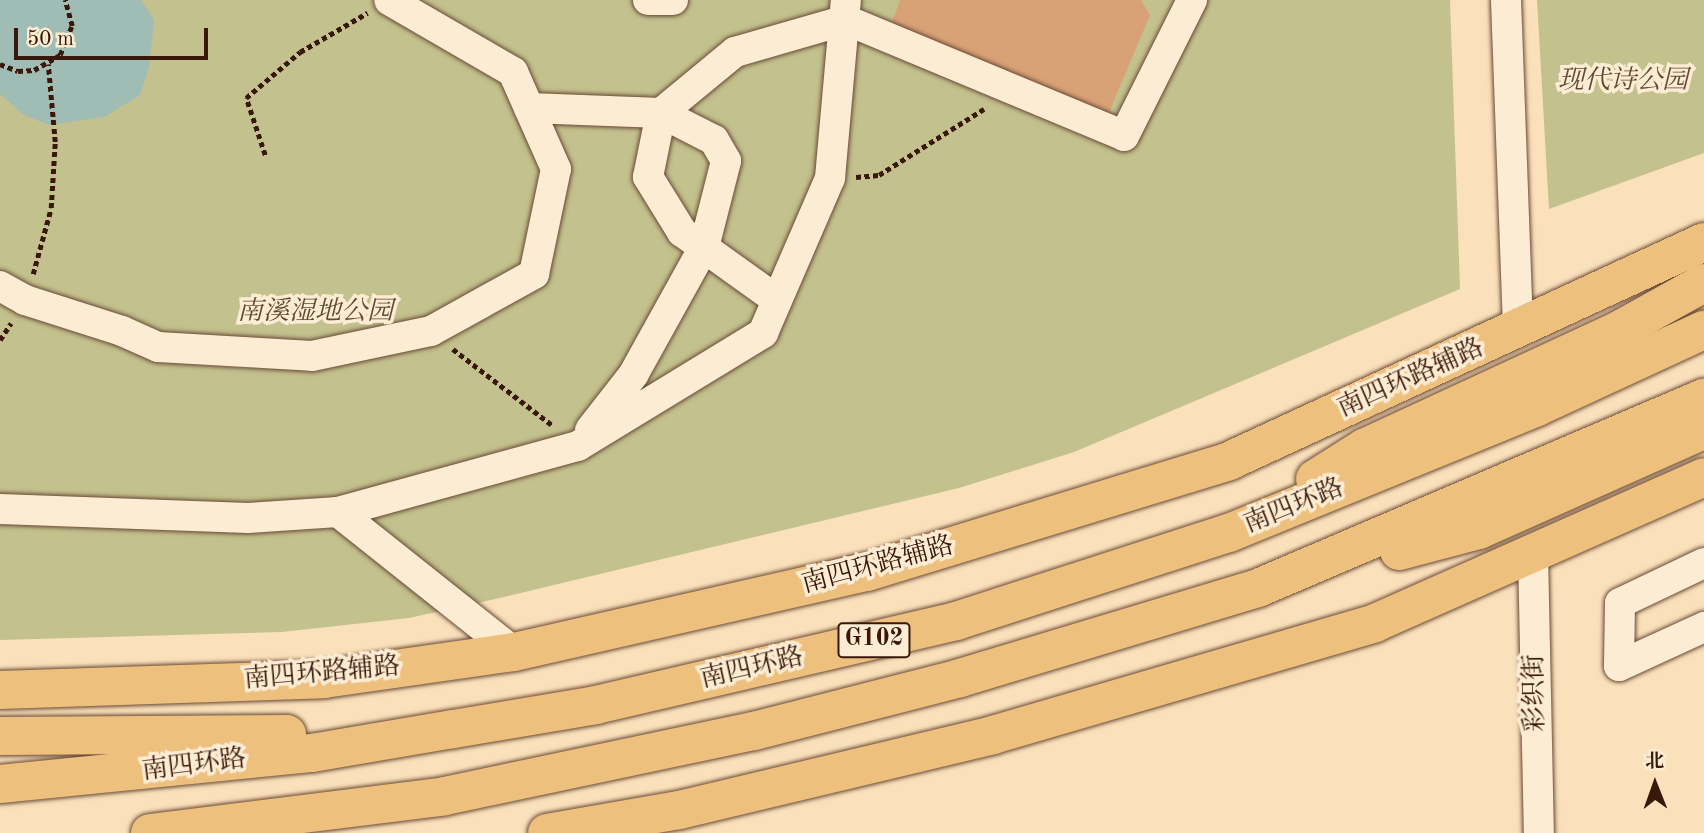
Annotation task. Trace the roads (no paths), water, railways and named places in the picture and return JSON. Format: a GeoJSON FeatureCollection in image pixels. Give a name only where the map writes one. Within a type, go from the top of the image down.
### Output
{"type":"FeatureCollection","features":[{"type":"Feature","properties":{"kind":"main road","name":"南四环路辅路"},"geometry":{"type":"LineString","coordinates":[[0,690],[324,679],[514,652],[867,572],[1229,461],[1704,243]]}},
{"type":"Feature","properties":{"kind":"main road"},"geometry":{"type":"LineString","coordinates":[[1229,533],[1364,448],[1621,328],[1704,284]]}},
{"type":"Feature","properties":{"kind":"main road","name":"南四环路"},"geometry":{"type":"LineString","coordinates":[[0,784],[312,753],[596,705],[956,621],[1229,533],[1537,407],[1704,330]]}},
{"type":"Feature","properties":{"kind":"main road","name":"G102"},"geometry":{"type":"LineString","coordinates":[[150,833],[445,796],[793,721],[960,678],[1258,588],[1704,398]]}},
{"type":"Feature","properties":{"kind":"main road"},"geometry":{"type":"LineString","coordinates":[[1258,588],[1479,530],[1704,430]]}},
{"type":"Feature","properties":{"kind":"main road"},"geometry":{"type":"LineString","coordinates":[[547,833],[679,810],[993,735],[1375,623],[1704,477]]}},
{"type":"Feature","properties":{"kind":"main road"},"geometry":{"type":"LineString","coordinates":[[0,736],[453,729]]}},
{"type":"Feature","properties":{"kind":"main road"},"geometry":{"type":"LineString","coordinates":[[330,833],[445,796]]}},
{"type":"Feature","properties":{"kind":"street"},"geometry":{"type":"LineString","coordinates":[[648,0],[673,0]]}},
{"type":"Feature","properties":{"kind":"street"},"geometry":{"type":"LineString","coordinates":[[777,300],[682,232],[648,177],[661,113],[735,52],[846,10],[1124,136],[1192,0]]}},
{"type":"Feature","properties":{"kind":"street"},"geometry":{"type":"LineString","coordinates":[[1506,0],[1518,330]]}},
{"type":"Feature","properties":{"kind":"street"},"geometry":{"type":"LineString","coordinates":[[13,293],[122,331],[158,347],[312,356],[431,331],[534,274],[556,169],[513,72],[383,3]]}},
{"type":"Feature","properties":{"kind":"street"},"geometry":{"type":"LineString","coordinates":[[0,509],[248,518],[338,512],[578,446],[763,333],[830,178],[846,10]]}},
{"type":"Feature","properties":{"kind":"street"},"geometry":{"type":"LineString","coordinates":[[529,108],[661,113],[714,140],[726,161],[704,247],[633,374],[578,446]]}},
{"type":"Feature","properties":{"kind":"street"},"geometry":{"type":"LineString","coordinates":[[338,512],[514,652]]}},
{"type":"Feature","properties":{"kind":"street","name":"彩织街"},"geometry":{"type":"LineString","coordinates":[[1533,553],[1539,833]]}},
{"type":"Feature","properties":{"kind":"street"},"geometry":{"type":"LineString","coordinates":[[1704,563],[1620,603],[1619,666],[1704,627]]}},
{"type":"Feature","properties":{"kind":"water"},"geometry":{"type":"Polygon","coordinates":[[[0,0],[141,0],[154,20],[149,67],[140,95],[104,117],[49,125],[24,115],[0,94],[0,0]]]}},
{"type":"Feature","properties":{"kind":"park label","name":"现代诗公园"},"geometry":{"type":"Point","coordinates":[1623,82]}},
{"type":"Feature","properties":{"kind":"park label","name":"南溪湿地公园"},"geometry":{"type":"Point","coordinates":[315,313]}}]}
